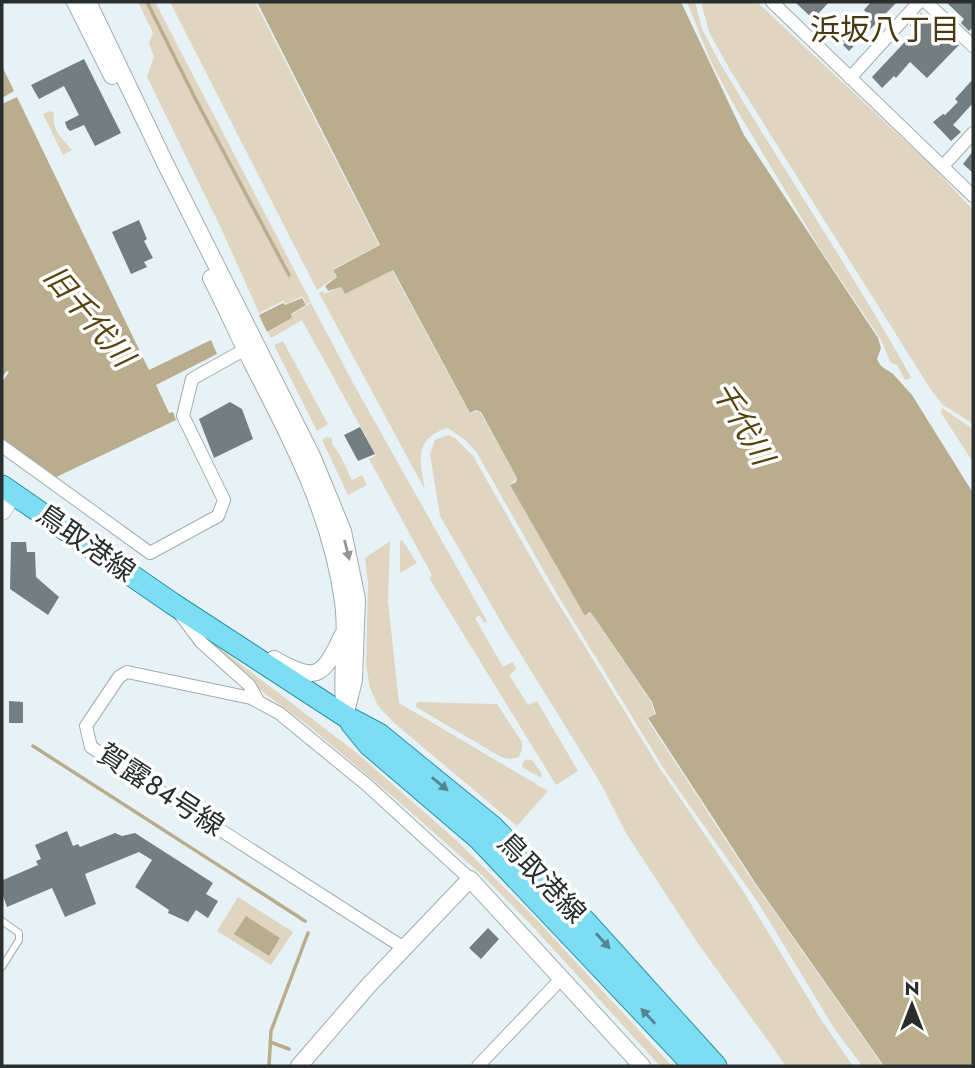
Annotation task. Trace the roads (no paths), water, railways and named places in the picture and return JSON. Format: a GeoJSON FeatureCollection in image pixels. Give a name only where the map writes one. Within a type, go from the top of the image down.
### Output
{"type":"FeatureCollection","features":[{"type":"Feature","properties":{"kind":"main road","name":"鳥取港線"},"geometry":{"type":"LineString","coordinates":[[8,489],[173,604],[345,716],[379,734],[493,827],[586,922],[716,1066]]}},
{"type":"Feature","properties":{"kind":"main road"},"geometry":{"type":"LineString","coordinates":[[2,511],[8,489]]}},
{"type":"Feature","properties":{"kind":"main road","name":"鳥取港線"},"geometry":{"type":"LineString","coordinates":[[345,716],[369,745],[479,839],[694,1066]]}},
{"type":"Feature","properties":{"kind":"street"},"geometry":{"type":"LineString","coordinates":[[75,2],[251,346],[312,456],[343,531],[357,599],[354,680],[345,716]]}},
{"type":"Feature","properties":{"kind":"street"},"geometry":{"type":"LineString","coordinates":[[88,2],[251,346],[324,515],[344,604],[342,678],[345,716]]}},
{"type":"Feature","properties":{"kind":"street"},"geometry":{"type":"LineString","coordinates":[[772,2],[973,196]]}},
{"type":"Feature","properties":{"kind":"street"},"geometry":{"type":"LineString","coordinates":[[850,78],[919,2]]}},
{"type":"Feature","properties":{"kind":"street"},"geometry":{"type":"LineString","coordinates":[[926,2],[972,43]]}},
{"type":"Feature","properties":{"kind":"street"},"geometry":{"type":"LineString","coordinates":[[943,166],[973,134]]}},
{"type":"Feature","properties":{"kind":"street"},"geometry":{"type":"LineString","coordinates":[[2,446],[150,553],[218,516],[224,500],[183,416],[192,379],[251,346]]}},
{"type":"Feature","properties":{"kind":"street"},"geometry":{"type":"LineString","coordinates":[[173,604],[201,642],[249,685],[258,702]]}},
{"type":"Feature","properties":{"kind":"street"},"geometry":{"type":"LineString","coordinates":[[242,648],[264,653],[297,672],[312,675],[323,669],[344,631]]}},
{"type":"Feature","properties":{"kind":"street","name":"賀露84号線"},"geometry":{"type":"LineString","coordinates":[[404,948],[91,747],[86,726],[119,677],[127,672],[251,698],[279,713],[366,785],[470,879]]}},
{"type":"Feature","properties":{"kind":"street"},"geometry":{"type":"LineString","coordinates":[[299,1066],[369,985],[470,879],[642,1066]]}},
{"type":"Feature","properties":{"kind":"street"},"geometry":{"type":"LineString","coordinates":[[478,1066],[561,979]]}},
{"type":"Feature","properties":{"kind":"lane"},"geometry":{"type":"LineString","coordinates":[[2,922],[19,933],[19,940],[2,967]]}},
{"type":"Feature","properties":{"kind":"water","name":"千代川"},"geometry":{"type":"Polygon","coordinates":[[[257,2],[681,2],[744,135],[878,338],[881,348],[877,359],[881,366],[893,374],[912,395],[973,493],[973,1066],[884,1066],[756,884],[648,718],[656,714],[652,702],[594,617],[590,612],[585,616],[510,485],[516,482],[517,478],[481,412],[476,410],[470,413],[393,270],[345,294],[341,287],[328,291],[325,286],[337,277],[333,270],[380,245],[257,2]]]}},
{"type":"Feature","properties":{"kind":"water"},"geometry":{"type":"Polygon","coordinates":[[[2,66],[14,91],[2,98],[2,66]]]}},
{"type":"Feature","properties":{"kind":"water","name":"旧千代川"},"geometry":{"type":"Polygon","coordinates":[[[17,97],[149,370],[211,340],[217,354],[156,385],[169,413],[173,412],[176,420],[50,480],[2,443],[2,382],[9,372],[2,377],[2,104],[17,97]]]}},
{"type":"Feature","properties":{"kind":"water"},"geometry":{"type":"Polygon","coordinates":[[[302,298],[306,305],[291,314],[292,318],[267,332],[259,315],[283,303],[285,305],[302,298]]]}},
{"type":"Feature","properties":{"kind":"water"},"geometry":{"type":"Polygon","coordinates":[[[246,916],[280,938],[269,956],[234,934],[246,916]]]}},
{"type":"Feature","properties":{"kind":"waterway"},"geometry":{"type":"LineString","coordinates":[[147,2],[289,275]]}},
{"type":"Feature","properties":{"kind":"waterway"},"geometry":{"type":"LineString","coordinates":[[33,746],[305,921]]}},
{"type":"Feature","properties":{"kind":"waterway"},"geometry":{"type":"LineString","coordinates":[[269,1066],[271,1031],[308,933]]}},
{"type":"Feature","properties":{"kind":"waterway"},"geometry":{"type":"LineString","coordinates":[[270,1042],[289,1049]]}},
{"type":"Feature","properties":{"kind":"district","name":"浜坂八丁目"},"geometry":{"type":"Point","coordinates":[885,29]}}]}
